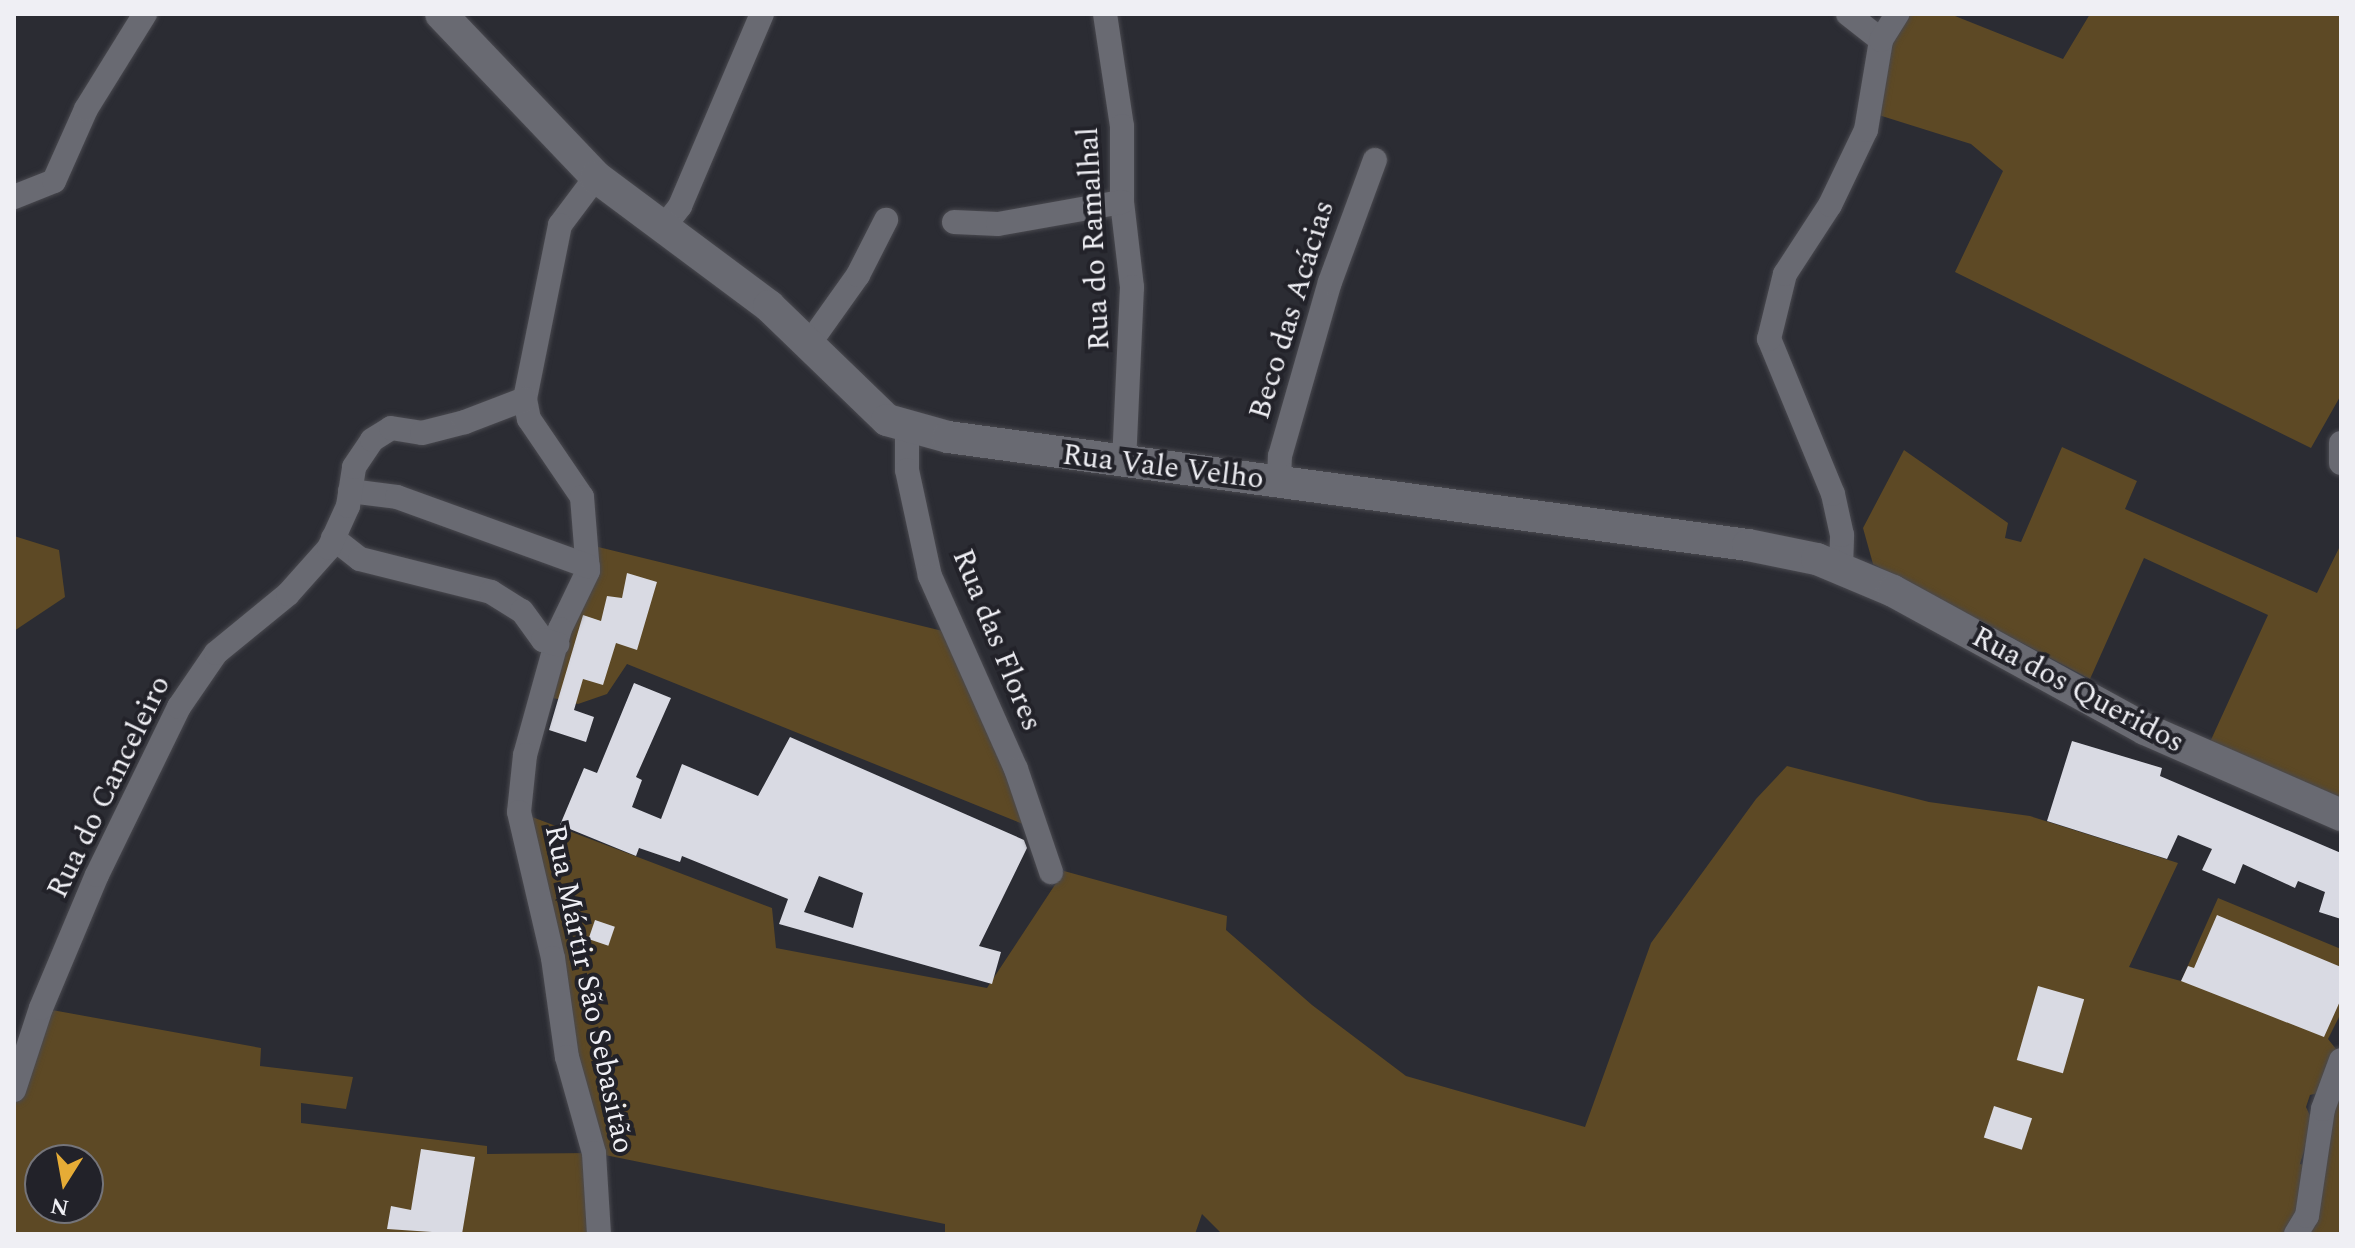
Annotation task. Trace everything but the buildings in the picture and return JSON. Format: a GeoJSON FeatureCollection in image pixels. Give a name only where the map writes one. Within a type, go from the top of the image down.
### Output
{"type":"FeatureCollection","features":[{"type":"Feature","properties":{"kind":"street"},"geometry":{"type":"LineString","coordinates":[[14,197],[54,181],[86,109],[145,14]]}},
{"type":"Feature","properties":{"kind":"street","name":"Rua Vale Velho"},"geometry":{"type":"LineString","coordinates":[[441,14],[596,177],[769,306],[863,402],[907,428],[1124,462],[1748,545],[1829,563]]}},
{"type":"Feature","properties":{"kind":"street"},"geometry":{"type":"LineString","coordinates":[[663,228],[680,206],[762,14]]}},
{"type":"Feature","properties":{"kind":"street","name":"Rua do Ramalhal"},"geometry":{"type":"LineString","coordinates":[[1105,14],[1122,126],[1122,202],[1133,334],[1124,462]]}},
{"type":"Feature","properties":{"kind":"street"},"geometry":{"type":"LineString","coordinates":[[1848,14],[1881,40]]}},
{"type":"Feature","properties":{"kind":"street"},"geometry":{"type":"LineString","coordinates":[[1829,563],[1839,521],[1801,406],[1769,339],[1785,274],[1830,205],[1866,130],[1881,40],[1897,14]]}},
{"type":"Feature","properties":{"kind":"street","name":"Beco das Acácias"},"geometry":{"type":"LineString","coordinates":[[1279,482],[1280,456],[1330,282],[1375,160]]}},
{"type":"Feature","properties":{"kind":"street"},"geometry":{"type":"LineString","coordinates":[[525,399],[560,225],[596,177]]}},
{"type":"Feature","properties":{"kind":"street"},"geometry":{"type":"LineString","coordinates":[[954,222],[998,224],[1122,202]]}},
{"type":"Feature","properties":{"kind":"street"},"geometry":{"type":"LineString","coordinates":[[809,344],[858,275],[886,220]]}},
{"type":"Feature","properties":{"kind":"street","name":"Rua do Canceleiro"},"geometry":{"type":"LineString","coordinates":[[14,1090],[41,1008],[97,875],[179,707],[216,653],[288,594],[333,538],[350,491],[354,467],[372,440],[391,428],[422,433],[525,399]]}},
{"type":"Feature","properties":{"kind":"street","name":"Rua Mártir São Sebasitão"},"geometry":{"type":"LineString","coordinates":[[525,399],[529,419],[582,497],[588,566],[557,644],[525,755],[519,812],[553,958],[567,1057],[594,1153],[599,1234]]}},
{"type":"Feature","properties":{"kind":"street","name":"Rua das Flores"},"geometry":{"type":"LineString","coordinates":[[907,428],[907,470],[930,576],[1016,769],[1051,872]]}},
{"type":"Feature","properties":{"kind":"street"},"geometry":{"type":"LineString","coordinates":[[2341,443],[2341,463]]}},
{"type":"Feature","properties":{"kind":"street"},"geometry":{"type":"LineString","coordinates":[[350,491],[397,497],[588,566]]}},
{"type":"Feature","properties":{"kind":"street"},"geometry":{"type":"LineString","coordinates":[[333,538],[360,559],[491,592],[522,611],[543,640],[557,644]]}},
{"type":"Feature","properties":{"kind":"street","name":"Rua dos Queridos"},"geometry":{"type":"LineString","coordinates":[[1829,563],[2145,729],[2341,815]]}},
{"type":"Feature","properties":{"kind":"street"},"geometry":{"type":"LineString","coordinates":[[2296,1234],[2307,1216],[2323,1109],[2341,1060]]}},
{"type":"Feature","properties":{"kind":"shaded area"},"geometry":{"type":"Polygon","coordinates":[[[1901,14],[1950,14],[2063,59],[2090,14],[2341,14],[2341,395],[2311,448],[1955,272],[2003,171],[1971,144],[1869,112],[1901,14]]]}},
{"type":"Feature","properties":{"kind":"shaded area"},"geometry":{"type":"Polygon","coordinates":[[[2062,447],[2137,481],[2125,509],[2317,593],[2341,544],[2341,798],[2210,742],[2268,615],[2144,558],[2090,679],[1873,564],[1863,528],[1904,450],[2008,523],[2005,538],[2021,542],[2062,447]]]}},
{"type":"Feature","properties":{"kind":"shaded area"},"geometry":{"type":"Polygon","coordinates":[[[14,536],[59,550],[65,597],[14,631],[14,536]]]}},
{"type":"Feature","properties":{"kind":"shaded area"},"geometry":{"type":"Polygon","coordinates":[[[586,544],[955,634],[1033,828],[627,664],[607,694],[578,704],[545,696],[586,544]]]}},
{"type":"Feature","properties":{"kind":"shaded area"},"geometry":{"type":"Polygon","coordinates":[[[1787,766],[1929,802],[2030,816],[2178,863],[2129,967],[2181,981],[2218,898],[2341,949],[2341,1013],[2328,1039],[2336,1049],[2322,1092],[2310,1095],[2306,1107],[2313,1122],[2300,1164],[2314,1167],[2341,1060],[2341,1234],[1222,1234],[1202,1214],[1195,1234],[945,1234],[945,1224],[595,1153],[599,1234],[14,1234],[14,1090],[41,1008],[261,1048],[260,1066],[353,1077],[346,1109],[301,1103],[301,1123],[487,1146],[487,1154],[594,1153],[519,812],[772,908],[776,948],[987,988],[1064,871],[1227,916],[1226,930],[1312,1005],[1406,1076],[1585,1127],[1651,943],[1756,799],[1787,766]]]}}]}
